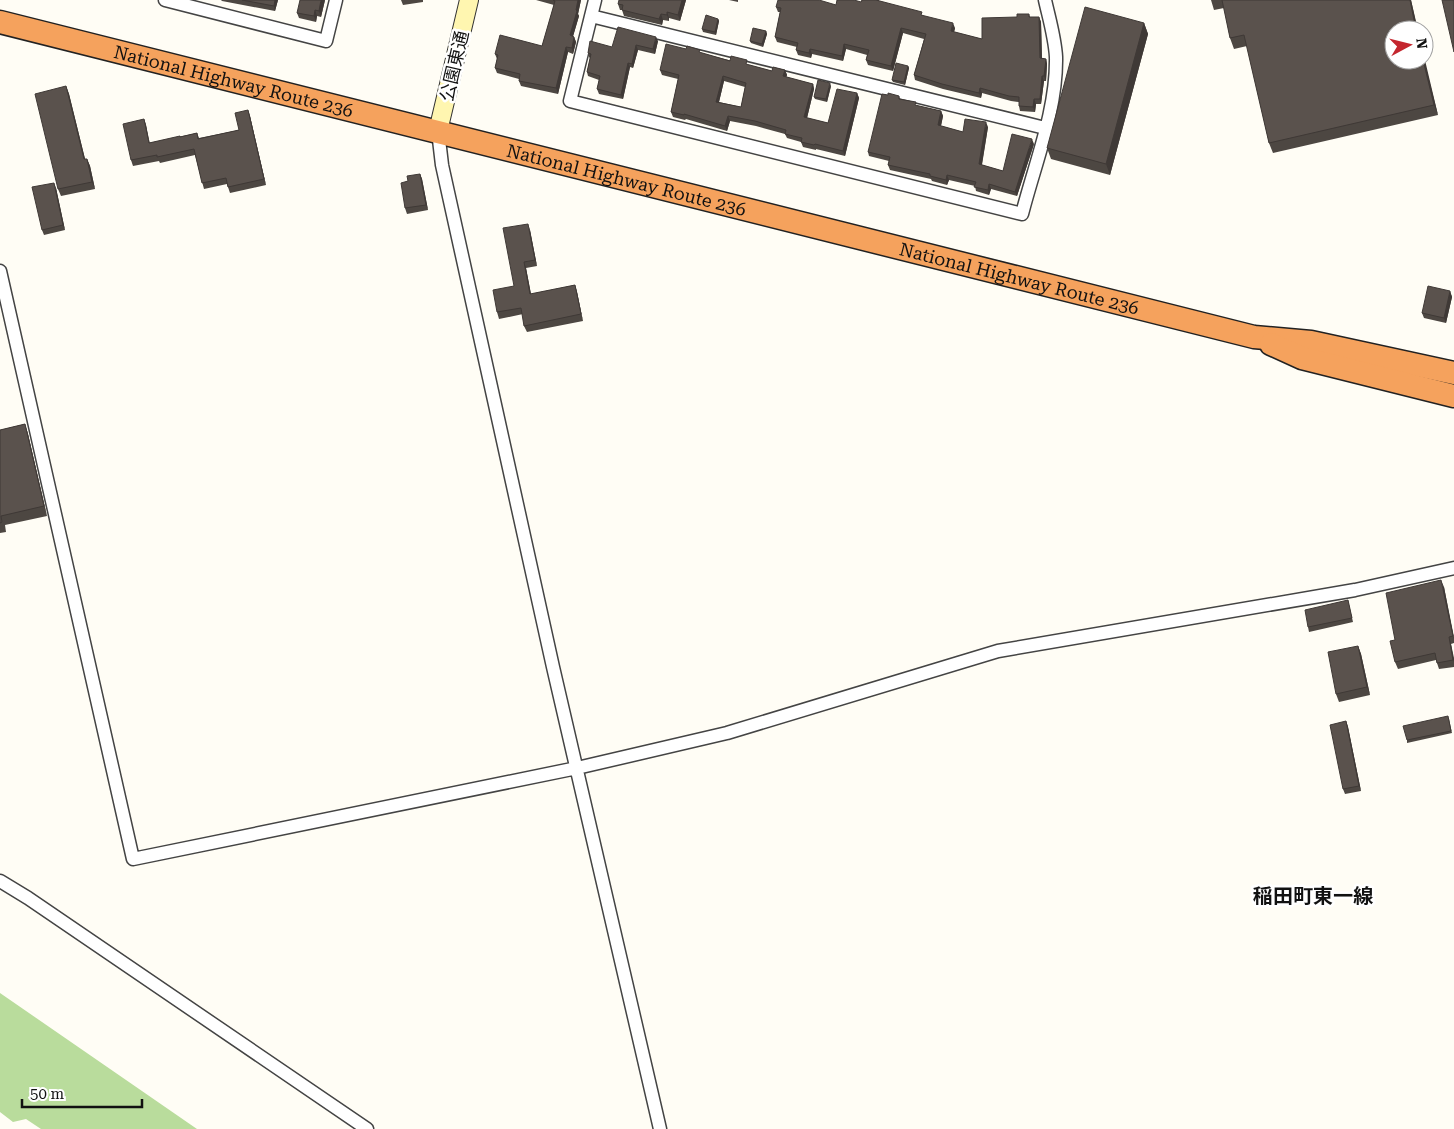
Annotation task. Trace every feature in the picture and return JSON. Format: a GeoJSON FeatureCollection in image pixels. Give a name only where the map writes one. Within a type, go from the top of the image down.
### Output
{"type":"FeatureCollection","features":[{"type":"Feature","properties":{"kind":"highway","name":"National Highway Route 236"},"geometry":{"type":"LineString","coordinates":[[0,22],[1254,337],[1311,342],[1454,373]]}},
{"type":"Feature","properties":{"kind":"highway","name":"National Highway Route 236"},"geometry":{"type":"LineString","coordinates":[[1254,337],[1302,358],[1454,396]]}},
{"type":"Feature","properties":{"kind":"street"},"geometry":{"type":"LineString","coordinates":[[165,0],[326,41],[336,0]]}},
{"type":"Feature","properties":{"kind":"street","name":"公園東通"},"geometry":{"type":"LineString","coordinates":[[438,131],[469,0]]}},
{"type":"Feature","properties":{"kind":"street"},"geometry":{"type":"LineString","coordinates":[[595,0],[570,101],[1022,214],[1055,88],[1056,55],[1045,0]]}},
{"type":"Feature","properties":{"kind":"street"},"geometry":{"type":"LineString","coordinates":[[591,16],[1046,128]]}},
{"type":"Feature","properties":{"kind":"street"},"geometry":{"type":"LineString","coordinates":[[438,131],[442,165],[553,667],[660,1129]]}},
{"type":"Feature","properties":{"kind":"street"},"geometry":{"type":"LineString","coordinates":[[0,272],[133,859],[577,768],[727,733],[998,651],[1355,590],[1454,568]]}},
{"type":"Feature","properties":{"kind":"street"},"geometry":{"type":"LineString","coordinates":[[0,881],[28,898],[367,1129]]}},
{"type":"Feature","properties":{"kind":"green space"},"geometry":{"type":"Polygon","coordinates":[[[0,993],[197,1129],[41,1129],[26,1119],[13,1122],[0,1112],[0,993]]]}},
{"type":"Feature","properties":{"kind":"building"},"geometry":{"type":"Polygon","coordinates":[[[242,0],[275,0],[274,6],[242,0]]]}},
{"type":"Feature","properties":{"kind":"building"},"geometry":{"type":"Polygon","coordinates":[[[300,0],[321,0],[319,11],[315,10],[314,16],[297,13],[300,0]]]}},
{"type":"Feature","properties":{"kind":"building"},"geometry":{"type":"Polygon","coordinates":[[[553,0],[578,0],[570,35],[574,37],[572,48],[566,47],[556,88],[519,81],[520,74],[495,68],[498,55],[495,54],[500,35],[542,46],[555,1],[553,0]]]}},
{"type":"Feature","properties":{"kind":"building"},"geometry":{"type":"Polygon","coordinates":[[[619,0],[682,0],[678,15],[667,12],[667,15],[661,14],[659,19],[622,10],[623,5],[618,4],[619,0]]]}},
{"type":"Feature","properties":{"kind":"building"},"geometry":{"type":"Polygon","coordinates":[[[778,0],[819,0],[836,5],[837,0],[861,2],[862,0],[876,0],[922,12],[921,15],[953,23],[951,31],[982,39],[982,18],[1017,17],[1017,14],[1029,14],[1029,17],[1039,17],[1040,58],[1046,59],[1040,99],[1034,99],[1033,107],[1019,106],[1019,97],[980,88],[979,93],[914,75],[926,34],[901,28],[891,66],[866,60],[869,50],[844,44],[842,56],[810,49],[809,53],[796,50],[798,43],[775,37],[781,8],[776,7],[778,0]]]}},
{"type":"Feature","properties":{"kind":"building"},"geometry":{"type":"Polygon","coordinates":[[[1222,0],[1410,0],[1414,20],[1384,20],[1384,70],[1425,70],[1434,105],[1269,143],[1244,35],[1230,38],[1222,0]]]}},
{"type":"Feature","properties":{"kind":"building"},"geometry":{"type":"Polygon","coordinates":[[[1442,0],[1454,0],[1454,52],[1442,0]]]}},
{"type":"Feature","properties":{"kind":"building"},"geometry":{"type":"Polygon","coordinates":[[[1085,7],[1144,23],[1106,164],[1047,148],[1085,7]]]}},
{"type":"Feature","properties":{"kind":"building"},"geometry":{"type":"Polygon","coordinates":[[[706,15],[718,19],[715,32],[702,29],[706,15]]]}},
{"type":"Feature","properties":{"kind":"building"},"geometry":{"type":"Polygon","coordinates":[[[618,27],[656,37],[653,49],[636,45],[632,64],[628,63],[621,95],[597,89],[600,76],[587,72],[591,54],[588,53],[590,41],[612,47],[618,27]]]}},
{"type":"Feature","properties":{"kind":"building"},"geometry":{"type":"Polygon","coordinates":[[[753,28],[766,31],[762,44],[750,41],[753,28]]]}},
{"type":"Feature","properties":{"kind":"building"},"geometry":{"type":"Polygon","coordinates":[[[666,44],[686,49],[687,46],[700,50],[699,52],[730,61],[731,56],[747,60],[746,64],[772,71],[773,67],[785,70],[783,76],[813,84],[804,117],[828,123],[837,89],[857,93],[843,151],[801,142],[802,138],[785,134],[786,130],[755,121],[728,116],[725,126],[671,112],[679,75],[660,70],[666,44]],[[723,76],[716,102],[741,107],[746,83],[723,76]]]}},
{"type":"Feature","properties":{"kind":"building"},"geometry":{"type":"Polygon","coordinates":[[[896,63],[908,66],[904,82],[892,80],[896,63]]]}},
{"type":"Feature","properties":{"kind":"building"},"geometry":{"type":"Polygon","coordinates":[[[818,80],[830,83],[826,99],[814,97],[818,80]]]}},
{"type":"Feature","properties":{"kind":"building"},"geometry":{"type":"Polygon","coordinates":[[[66,86],[84,159],[87,159],[92,182],[58,189],[35,94],[66,86]]]}},
{"type":"Feature","properties":{"kind":"building"},"geometry":{"type":"Polygon","coordinates":[[[888,93],[899,96],[899,99],[916,102],[915,105],[941,111],[938,125],[963,132],[965,119],[986,122],[979,164],[1003,171],[1012,134],[1032,139],[1015,192],[989,184],[988,190],[974,187],[976,182],[947,175],[946,180],[930,176],[930,174],[888,165],[890,157],[868,152],[882,94],[888,95],[888,93]]]}},
{"type":"Feature","properties":{"kind":"building"},"geometry":{"type":"Polygon","coordinates":[[[248,110],[264,179],[228,187],[226,178],[202,183],[194,149],[157,157],[157,155],[131,160],[123,124],[144,119],[149,143],[197,133],[198,139],[239,130],[235,113],[248,110]]]}},
{"type":"Feature","properties":{"kind":"building"},"geometry":{"type":"Polygon","coordinates":[[[420,174],[426,205],[405,208],[401,183],[408,181],[407,176],[420,174]]]}},
{"type":"Feature","properties":{"kind":"building"},"geometry":{"type":"Polygon","coordinates":[[[54,183],[63,225],[42,230],[32,187],[54,183]]]}},
{"type":"Feature","properties":{"kind":"building"},"geometry":{"type":"Polygon","coordinates":[[[528,224],[535,260],[524,262],[530,294],[575,285],[581,314],[524,326],[521,308],[497,312],[493,290],[514,286],[503,228],[528,224]]]}},
{"type":"Feature","properties":{"kind":"building"},"geometry":{"type":"Polygon","coordinates":[[[1428,286],[1450,291],[1444,318],[1422,313],[1428,286]]]}},
{"type":"Feature","properties":{"kind":"building"},"geometry":{"type":"Polygon","coordinates":[[[25,424],[44,506],[1,516],[2,522],[0,523],[0,430],[25,424]]]}},
{"type":"Feature","properties":{"kind":"building"},"geometry":{"type":"Polygon","coordinates":[[[1441,580],[1453,636],[1449,637],[1453,660],[1437,663],[1435,653],[1395,662],[1390,641],[1395,640],[1386,593],[1441,580]]]}},
{"type":"Feature","properties":{"kind":"building"},"geometry":{"type":"Polygon","coordinates":[[[1348,600],[1352,618],[1308,627],[1305,610],[1348,600]]]}},
{"type":"Feature","properties":{"kind":"building"},"geometry":{"type":"Polygon","coordinates":[[[1358,646],[1367,687],[1336,694],[1328,652],[1358,646]]]}},
{"type":"Feature","properties":{"kind":"building"},"geometry":{"type":"Polygon","coordinates":[[[1448,716],[1451,731],[1407,740],[1403,726],[1448,716]]]}},
{"type":"Feature","properties":{"kind":"building"},"geometry":{"type":"Polygon","coordinates":[[[1346,721],[1359,786],[1343,789],[1330,725],[1346,721]]]}},
{"type":"Feature","properties":{"kind":"district","name":"稲田町東一線"},"geometry":{"type":"Point","coordinates":[1313,896]}}]}
